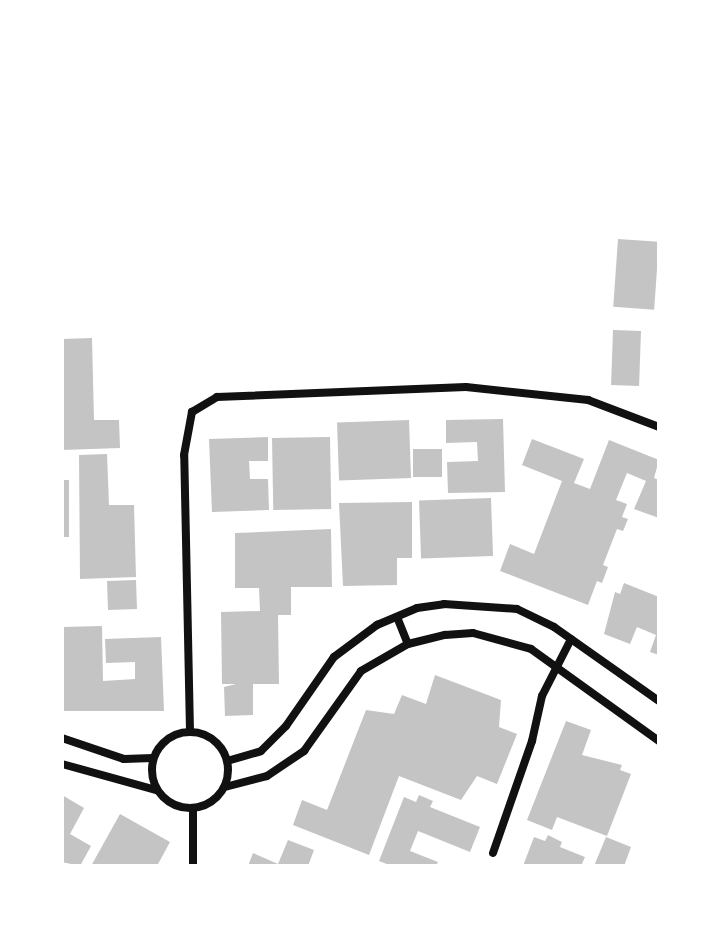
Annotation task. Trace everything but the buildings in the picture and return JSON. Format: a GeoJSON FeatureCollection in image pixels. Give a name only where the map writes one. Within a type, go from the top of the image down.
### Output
{"type":"FeatureCollection","features":[{"type":"Feature","properties":{"kind":"street"},"geometry":{"type":"LineString","coordinates":[[190,731],[184,455],[192,412],[217,397],[466,387],[588,400],[659,427]]}},
{"type":"Feature","properties":{"kind":"street"},"geometry":{"type":"LineString","coordinates":[[227,761],[261,751],[286,726],[334,657],[397,617],[444,604],[495,605],[517,609],[571,639],[659,701]]}},
{"type":"Feature","properties":{"kind":"street"},"geometry":{"type":"LineString","coordinates":[[397,617],[408,644]]}},
{"type":"Feature","properties":{"kind":"street"},"geometry":{"type":"LineString","coordinates":[[225,787],[267,776],[304,751],[361,671],[408,644],[473,633],[531,649],[556,663],[659,741]]}},
{"type":"Feature","properties":{"kind":"street"},"geometry":{"type":"LineString","coordinates":[[493,853],[556,663],[571,639]]}},
{"type":"Feature","properties":{"kind":"street"},"geometry":{"type":"LineString","coordinates":[[62,764],[156,790],[172,805],[193,809],[217,798],[225,787],[227,761],[214,740],[190,731],[161,744],[153,758],[156,790]]}},
{"type":"Feature","properties":{"kind":"street"},"geometry":{"type":"LineString","coordinates":[[62,738],[124,759],[153,758]]}},
{"type":"Feature","properties":{"kind":"street"},"geometry":{"type":"LineString","coordinates":[[193,809],[193,866]]}}]}
